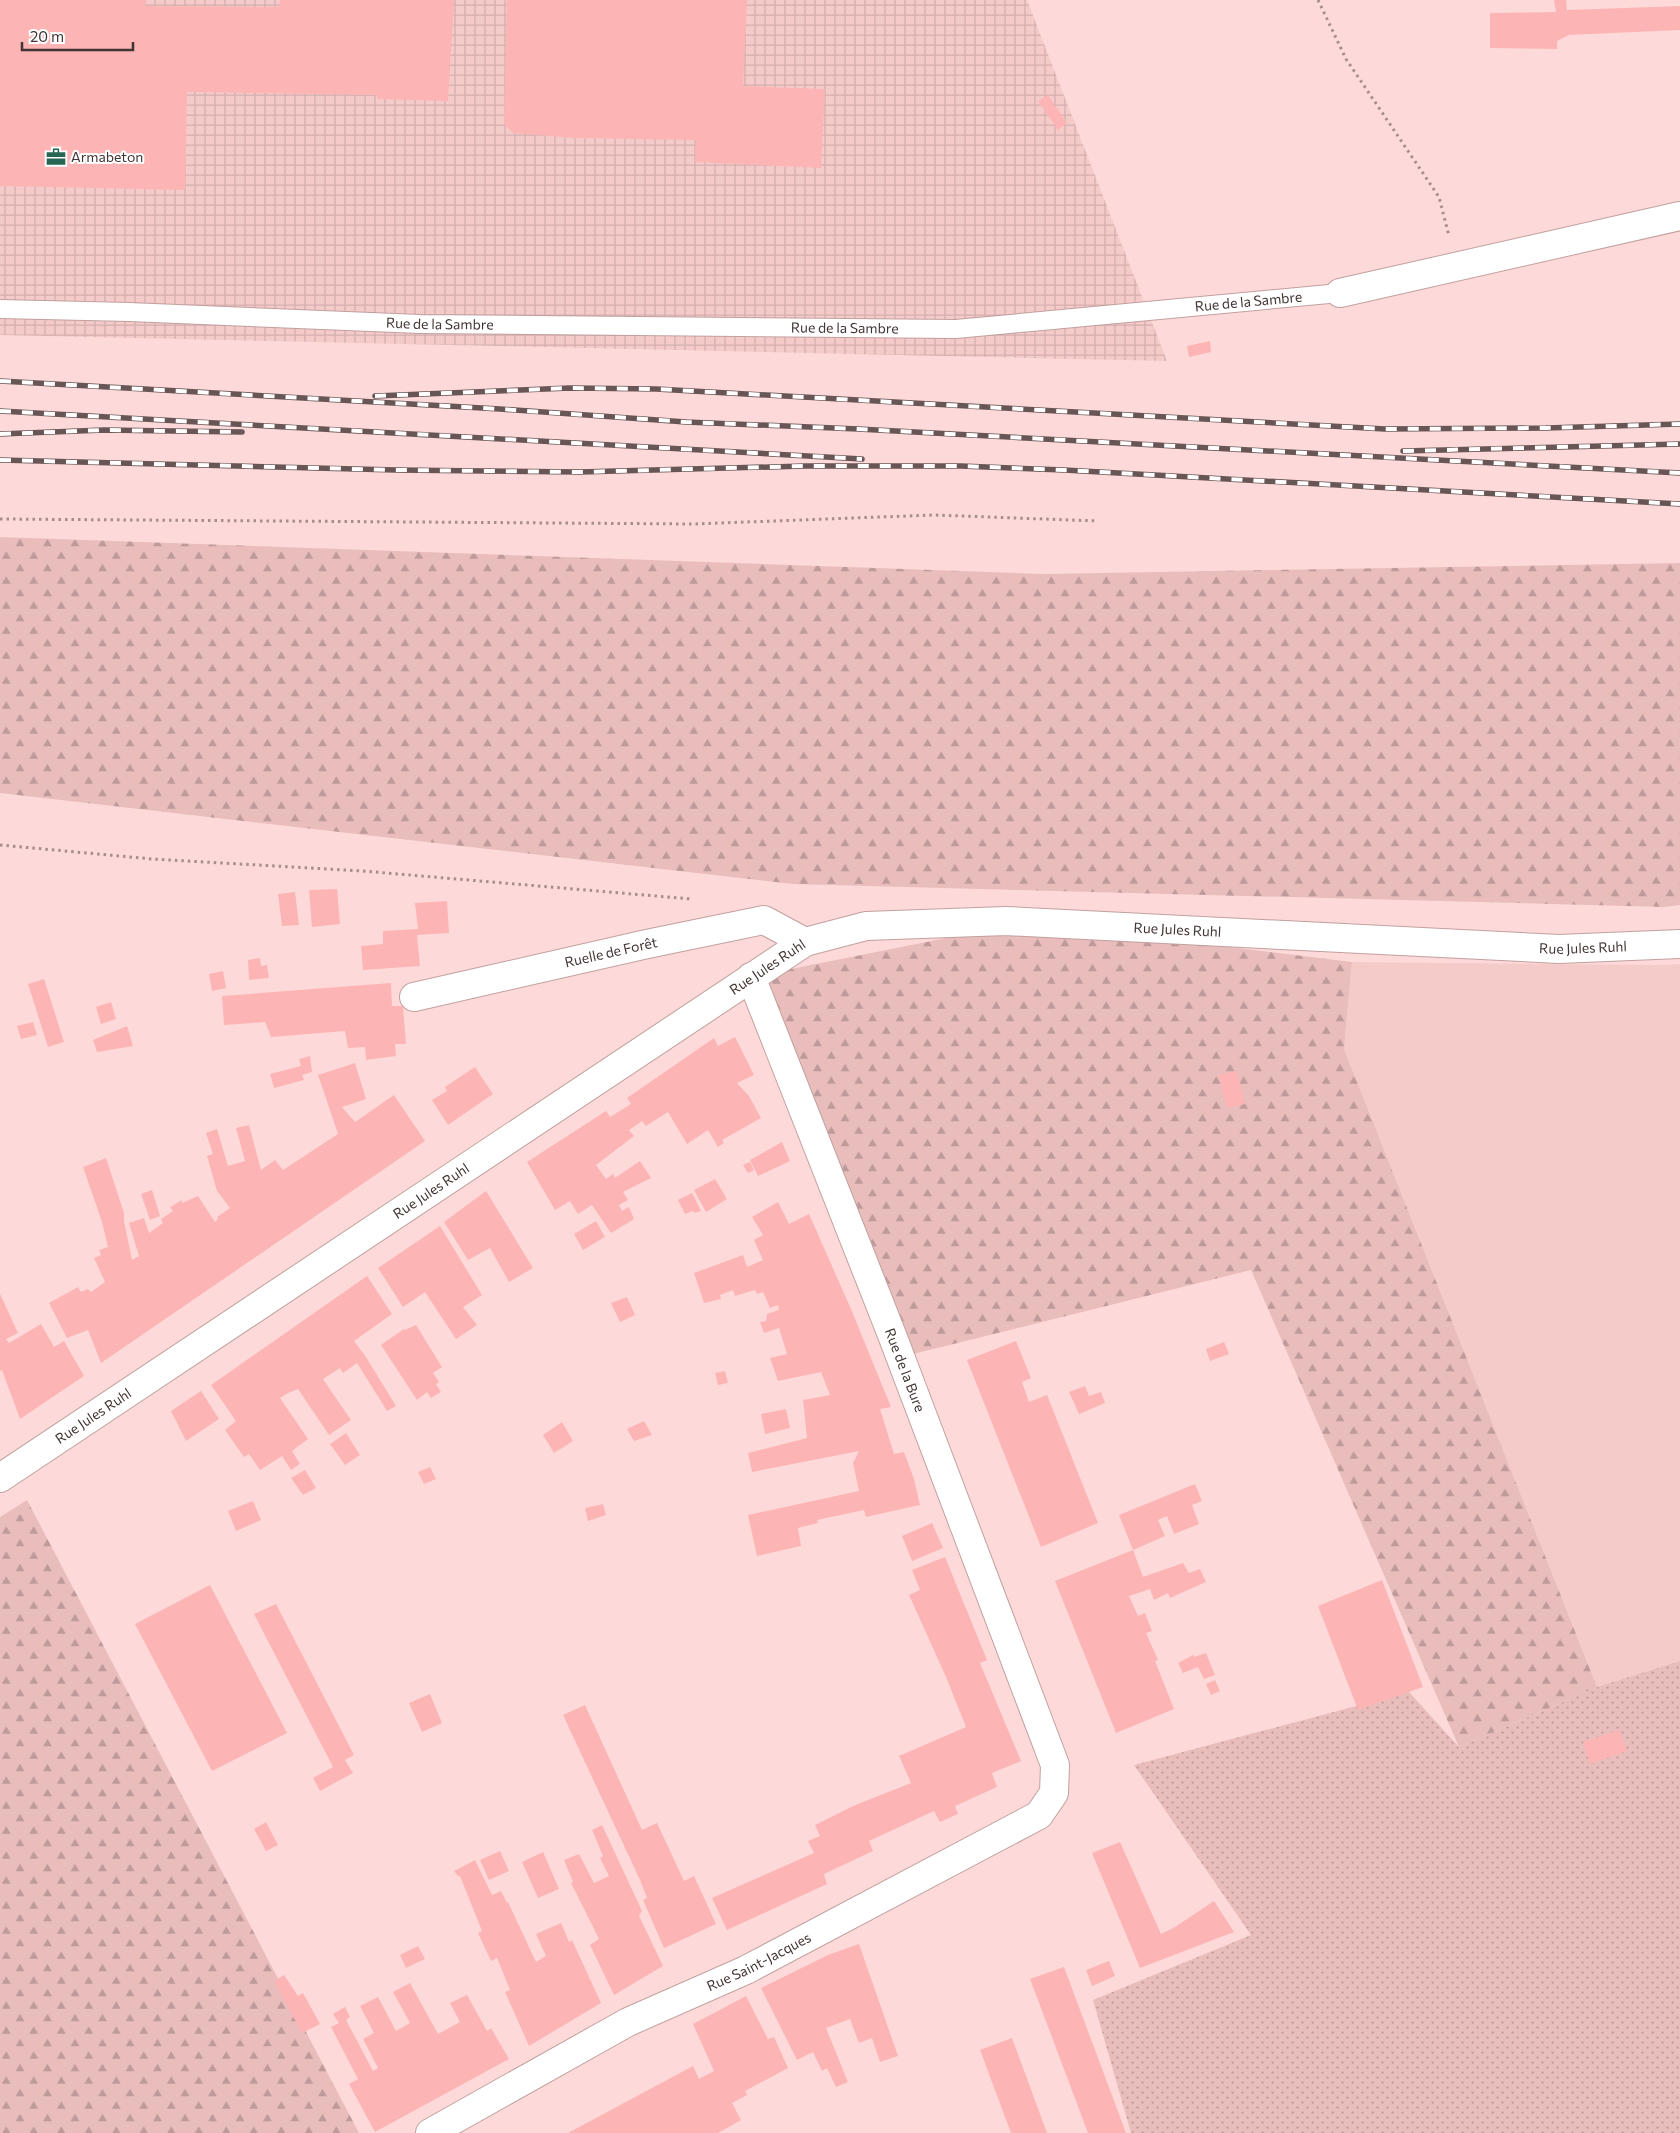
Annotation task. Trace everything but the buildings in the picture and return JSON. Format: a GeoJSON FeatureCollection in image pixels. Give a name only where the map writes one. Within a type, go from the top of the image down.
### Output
{"type":"FeatureCollection","features":[{"type":"Feature","properties":{"kind":"street","name":"Rue de la Sambre"},"geometry":{"type":"LineString","coordinates":[[1340,293],[1680,216]]}},
{"type":"Feature","properties":{"kind":"street","name":"Ruelle de Forêt"},"geometry":{"type":"LineString","coordinates":[[414,997],[647,944],[764,920],[805,942]]}},
{"type":"Feature","properties":{"kind":"street","name":"Rue Jules Ruhl"},"geometry":{"type":"LineString","coordinates":[[0,1478],[805,942],[866,926],[1006,921],[1559,949],[1680,944]]}},
{"type":"Feature","properties":{"kind":"street","name":"Rue de la Bure"},"geometry":{"type":"LineString","coordinates":[[751,977],[895,1342],[1055,1765]]}},
{"type":"Feature","properties":{"kind":"street","name":"Rue Saint-Jacques"},"geometry":{"type":"LineString","coordinates":[[430,2133],[628,2022],[746,1970],[1039,1815],[1054,1793],[1055,1765]]}},
{"type":"Feature","properties":{"kind":"lane","name":"Rue de la Sambre"},"geometry":{"type":"LineString","coordinates":[[0,309],[129,312],[420,324],[956,329],[1340,293]]}},
{"type":"Feature","properties":{"kind":"path"},"geometry":{"type":"LineString","coordinates":[[1318,0],[1346,59],[1439,197],[1456,267]]}},
{"type":"Feature","properties":{"kind":"path"},"geometry":{"type":"LineString","coordinates":[[0,519],[693,524],[934,515],[1098,521]]}},
{"type":"Feature","properties":{"kind":"path"},"geometry":{"type":"LineString","coordinates":[[0,845],[152,859],[363,871],[694,899]]}},
{"type":"Feature","properties":{"kind":"shaded area"},"geometry":{"type":"Polygon","coordinates":[[[0,0],[1027,0],[1167,361],[0,335],[0,0]]]}},
{"type":"Feature","properties":{"kind":"shaded area"},"geometry":{"type":"Polygon","coordinates":[[[1352,962],[1680,964],[1680,1661],[1597,1687],[1344,1049],[1352,962]]]}},
{"type":"Feature","properties":{"kind":"green space"},"geometry":{"type":"Polygon","coordinates":[[[0,537],[1043,574],[1680,563],[1680,905],[1664,907],[793,884],[0,793],[0,537]]]}},
{"type":"Feature","properties":{"kind":"green space"},"geometry":{"type":"Polygon","coordinates":[[[1027,922],[1352,962],[1344,1049],[1597,1687],[1459,1747],[1251,1270],[901,1357],[751,977],[1027,922]]]}},
{"type":"Feature","properties":{"kind":"green space"},"geometry":{"type":"Polygon","coordinates":[[[27,1500],[359,2133],[0,2133],[0,1517],[27,1500]]]}},
{"type":"Feature","properties":{"kind":"green space"},"geometry":{"type":"Polygon","coordinates":[[[1680,1661],[1680,2133],[1131,2133],[1093,2000],[1251,1935],[1134,1765],[1409,1692],[1459,1747],[1597,1687],[1680,1661]]]}},
{"type":"Feature","properties":{"kind":"railway"},"geometry":{"type":"LineString","coordinates":[[0,381],[500,409],[686,422],[858,429],[1680,473]]}},
{"type":"Feature","properties":{"kind":"railway"},"geometry":{"type":"LineString","coordinates":[[375,396],[570,388],[656,389],[1385,429],[1546,428],[1680,424]]}},
{"type":"Feature","properties":{"kind":"railway"},"geometry":{"type":"LineString","coordinates":[[0,411],[862,459]]}},
{"type":"Feature","properties":{"kind":"railway"},"geometry":{"type":"LineString","coordinates":[[0,434],[104,430],[242,432]]}},
{"type":"Feature","properties":{"kind":"railway"},"geometry":{"type":"LineString","coordinates":[[1403,451],[1680,444]]}},
{"type":"Feature","properties":{"kind":"railway"},"geometry":{"type":"LineString","coordinates":[[0,460],[396,470],[580,472],[805,466],[961,466],[1680,504]]}},
{"type":"Feature","properties":{"kind":"place","name":"Armabeton"},"geometry":{"type":"Point","coordinates":[56,157]}}]}
